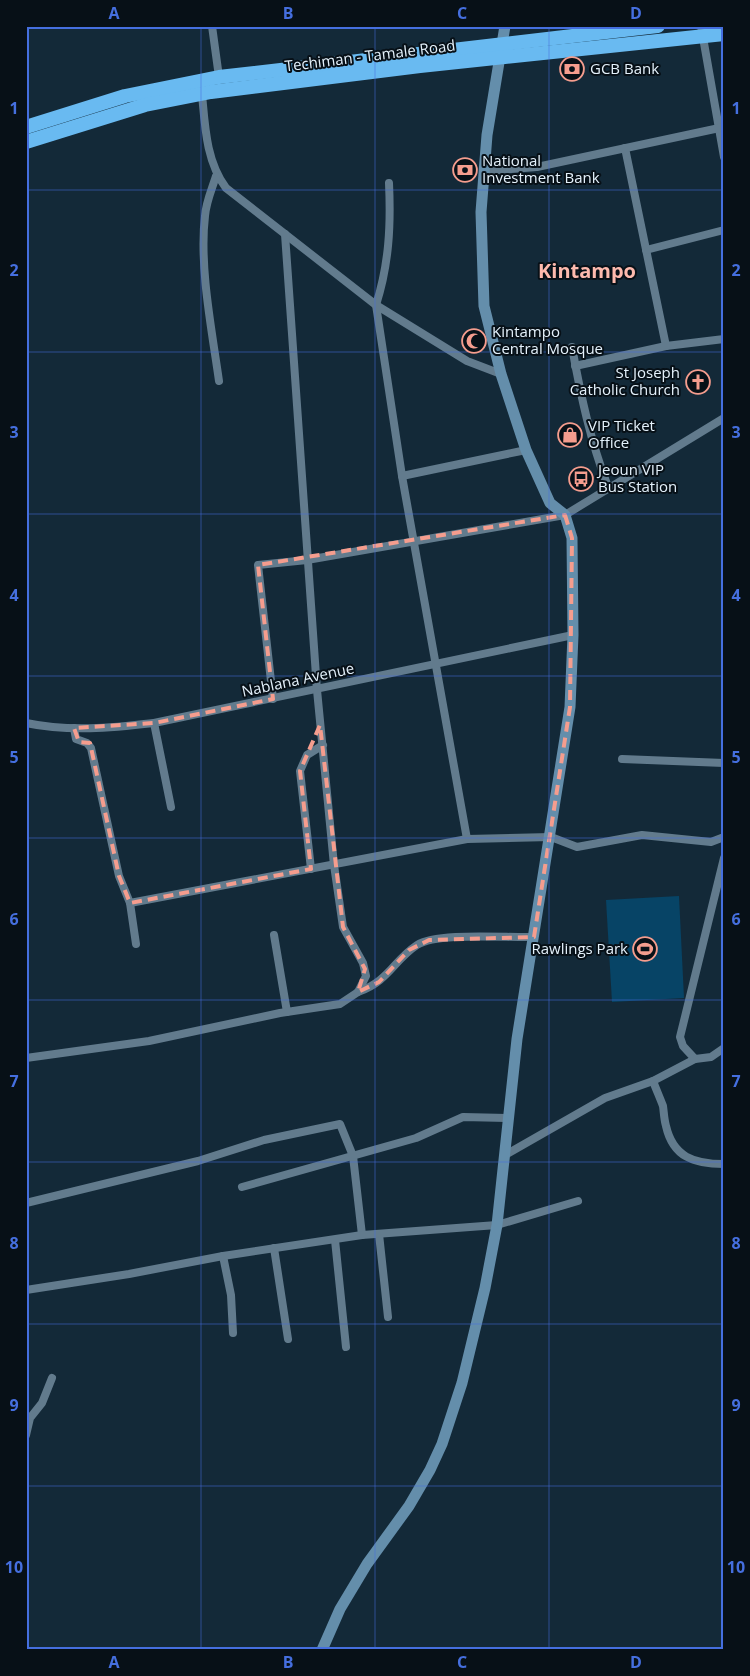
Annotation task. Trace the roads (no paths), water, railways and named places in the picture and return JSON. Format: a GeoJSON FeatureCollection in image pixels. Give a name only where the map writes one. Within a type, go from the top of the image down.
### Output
{"type":"FeatureCollection","features":[{"type":"Feature","properties":{"kind":"highway","name":"Techiman - Tamale Road"},"geometry":{"type":"LineString","coordinates":[[26,127],[125,96],[501,52],[653,27]]}},
{"type":"Feature","properties":{"kind":"highway"},"geometry":{"type":"LineString","coordinates":[[652,41],[653,27]]}},
{"type":"Feature","properties":{"kind":"highway","name":"Techiman - Tamale Road"},"geometry":{"type":"LineString","coordinates":[[606,35],[652,41],[702,31],[724,34]]}},
{"type":"Feature","properties":{"kind":"highway","name":"Techiman - Tamale Road"},"geometry":{"type":"LineString","coordinates":[[26,142],[145,105],[202,94],[220,84]]}},
{"type":"Feature","properties":{"kind":"main road"},"geometry":{"type":"LineString","coordinates":[[322,1650],[344,1602],[367,1564],[421,1488],[442,1444],[462,1383],[481,1307],[497,1225],[507,1118],[570,707],[573,635],[572,538],[565,515],[550,503],[526,450],[501,374],[484,306],[481,232],[484,171],[488,126],[505,26]]}},
{"type":"Feature","properties":{"kind":"street"},"geometry":{"type":"LineString","coordinates":[[212,26],[220,84]]}},
{"type":"Feature","properties":{"kind":"street"},"geometry":{"type":"LineString","coordinates":[[702,31],[721,127],[724,157]]}},
{"type":"Feature","properties":{"kind":"street"},"geometry":{"type":"LineString","coordinates":[[202,94],[206,133],[216,176],[226,188],[376,305],[467,361],[501,374]]}},
{"type":"Feature","properties":{"kind":"street"},"geometry":{"type":"LineString","coordinates":[[484,171],[537,166],[721,127]]}},
{"type":"Feature","properties":{"kind":"street"},"geometry":{"type":"LineString","coordinates":[[625,148],[666,346]]}},
{"type":"Feature","properties":{"kind":"street"},"geometry":{"type":"LineString","coordinates":[[216,176],[205,215],[204,234],[208,308],[219,381]]}},
{"type":"Feature","properties":{"kind":"street"},"geometry":{"type":"LineString","coordinates":[[390,183],[391,225],[389,252],[376,305],[402,476],[438,665],[467,839]]}},
{"type":"Feature","properties":{"kind":"street"},"geometry":{"type":"LineString","coordinates":[[646,250],[724,230]]}},
{"type":"Feature","properties":{"kind":"street"},"geometry":{"type":"LineString","coordinates":[[285,234],[307,560],[322,745],[334,865],[343,927],[365,969],[366,976],[358,992]]}},
{"type":"Feature","properties":{"kind":"street"},"geometry":{"type":"LineString","coordinates":[[575,366],[666,346],[724,338]]}},
{"type":"Feature","properties":{"kind":"street"},"geometry":{"type":"LineString","coordinates":[[572,347],[591,443],[608,487]]}},
{"type":"Feature","properties":{"kind":"street"},"geometry":{"type":"LineString","coordinates":[[273,699],[258,565],[307,560],[565,515],[608,487],[724,418]]}},
{"type":"Feature","properties":{"kind":"street"},"geometry":{"type":"LineString","coordinates":[[402,476],[526,450]]}},
{"type":"Feature","properties":{"kind":"street","name":"Nablana Avenue"},"geometry":{"type":"LineString","coordinates":[[26,723],[74,728],[107,728],[154,723],[438,665],[573,635]]}},
{"type":"Feature","properties":{"kind":"street"},"geometry":{"type":"LineString","coordinates":[[154,723],[171,807]]}},
{"type":"Feature","properties":{"kind":"street"},"geometry":{"type":"LineString","coordinates":[[74,728],[76,739],[87,743],[91,748],[120,876],[130,903],[136,944]]}},
{"type":"Feature","properties":{"kind":"street"},"geometry":{"type":"LineString","coordinates":[[311,869],[300,771],[307,755],[322,745]]}},
{"type":"Feature","properties":{"kind":"street"},"geometry":{"type":"LineString","coordinates":[[622,759],[724,763]]}},
{"type":"Feature","properties":{"kind":"street"},"geometry":{"type":"LineString","coordinates":[[130,903],[467,839],[551,837],[578,847],[642,835],[711,842],[724,837]]}},
{"type":"Feature","properties":{"kind":"street"},"geometry":{"type":"LineString","coordinates":[[694,1059],[683,1046],[680,1037],[724,858]]}},
{"type":"Feature","properties":{"kind":"street"},"geometry":{"type":"LineString","coordinates":[[274,935],[286,1012]]}},
{"type":"Feature","properties":{"kind":"street"},"geometry":{"type":"LineString","coordinates":[[26,1058],[149,1041],[286,1012],[340,1004],[358,992],[379,982],[409,950],[429,940],[534,937]]}},
{"type":"Feature","properties":{"kind":"street"},"geometry":{"type":"LineString","coordinates":[[505,1155],[605,1098],[653,1081],[694,1059],[711,1057],[724,1048]]}},
{"type":"Feature","properties":{"kind":"street"},"geometry":{"type":"LineString","coordinates":[[653,1081],[663,1107],[666,1126],[675,1148],[691,1160],[707,1164],[724,1164]]}},
{"type":"Feature","properties":{"kind":"street"},"geometry":{"type":"LineString","coordinates":[[242,1187],[416,1138],[463,1117],[507,1118]]}},
{"type":"Feature","properties":{"kind":"street"},"geometry":{"type":"LineString","coordinates":[[26,1203],[198,1161],[264,1140],[340,1124],[353,1156],[362,1235]]}},
{"type":"Feature","properties":{"kind":"street"},"geometry":{"type":"LineString","coordinates":[[26,1290],[129,1274],[223,1256],[362,1235],[497,1225],[578,1201]]}},
{"type":"Feature","properties":{"kind":"street"},"geometry":{"type":"LineString","coordinates":[[379,1234],[388,1317]]}},
{"type":"Feature","properties":{"kind":"street"},"geometry":{"type":"LineString","coordinates":[[335,1240],[346,1347]]}},
{"type":"Feature","properties":{"kind":"street"},"geometry":{"type":"LineString","coordinates":[[274,1248],[288,1339]]}},
{"type":"Feature","properties":{"kind":"street"},"geometry":{"type":"LineString","coordinates":[[223,1256],[231,1295],[234,1333]]}},
{"type":"Feature","properties":{"kind":"street"},"geometry":{"type":"LineString","coordinates":[[26,1435],[30,1418],[42,1403],[52,1378]]}},
{"type":"Feature","properties":{"kind":"place","name":"GCB Bank"},"geometry":{"type":"Point","coordinates":[572,69]}},
{"type":"Feature","properties":{"kind":"place","name":"National Investment Bank"},"geometry":{"type":"Point","coordinates":[465,170]}},
{"type":"Feature","properties":{"kind":"place","name":"Kintampo Central Mosque"},"geometry":{"type":"Point","coordinates":[474,341]}},
{"type":"Feature","properties":{"kind":"place","name":"St Joseph Catholic Church"},"geometry":{"type":"Point","coordinates":[698,382]}},
{"type":"Feature","properties":{"kind":"place","name":"VIP Ticket Office"},"geometry":{"type":"Point","coordinates":[570,435]}},
{"type":"Feature","properties":{"kind":"place","name":"Jeoun VIP Bus Station"},"geometry":{"type":"Point","coordinates":[581,479]}},
{"type":"Feature","properties":{"kind":"place","name":"Rawlings Park"},"geometry":{"type":"Point","coordinates":[645,949]}},
{"type":"Feature","properties":{"kind":"district","name":"Kintampo"},"geometry":{"type":"Point","coordinates":[587,271]}}]}
